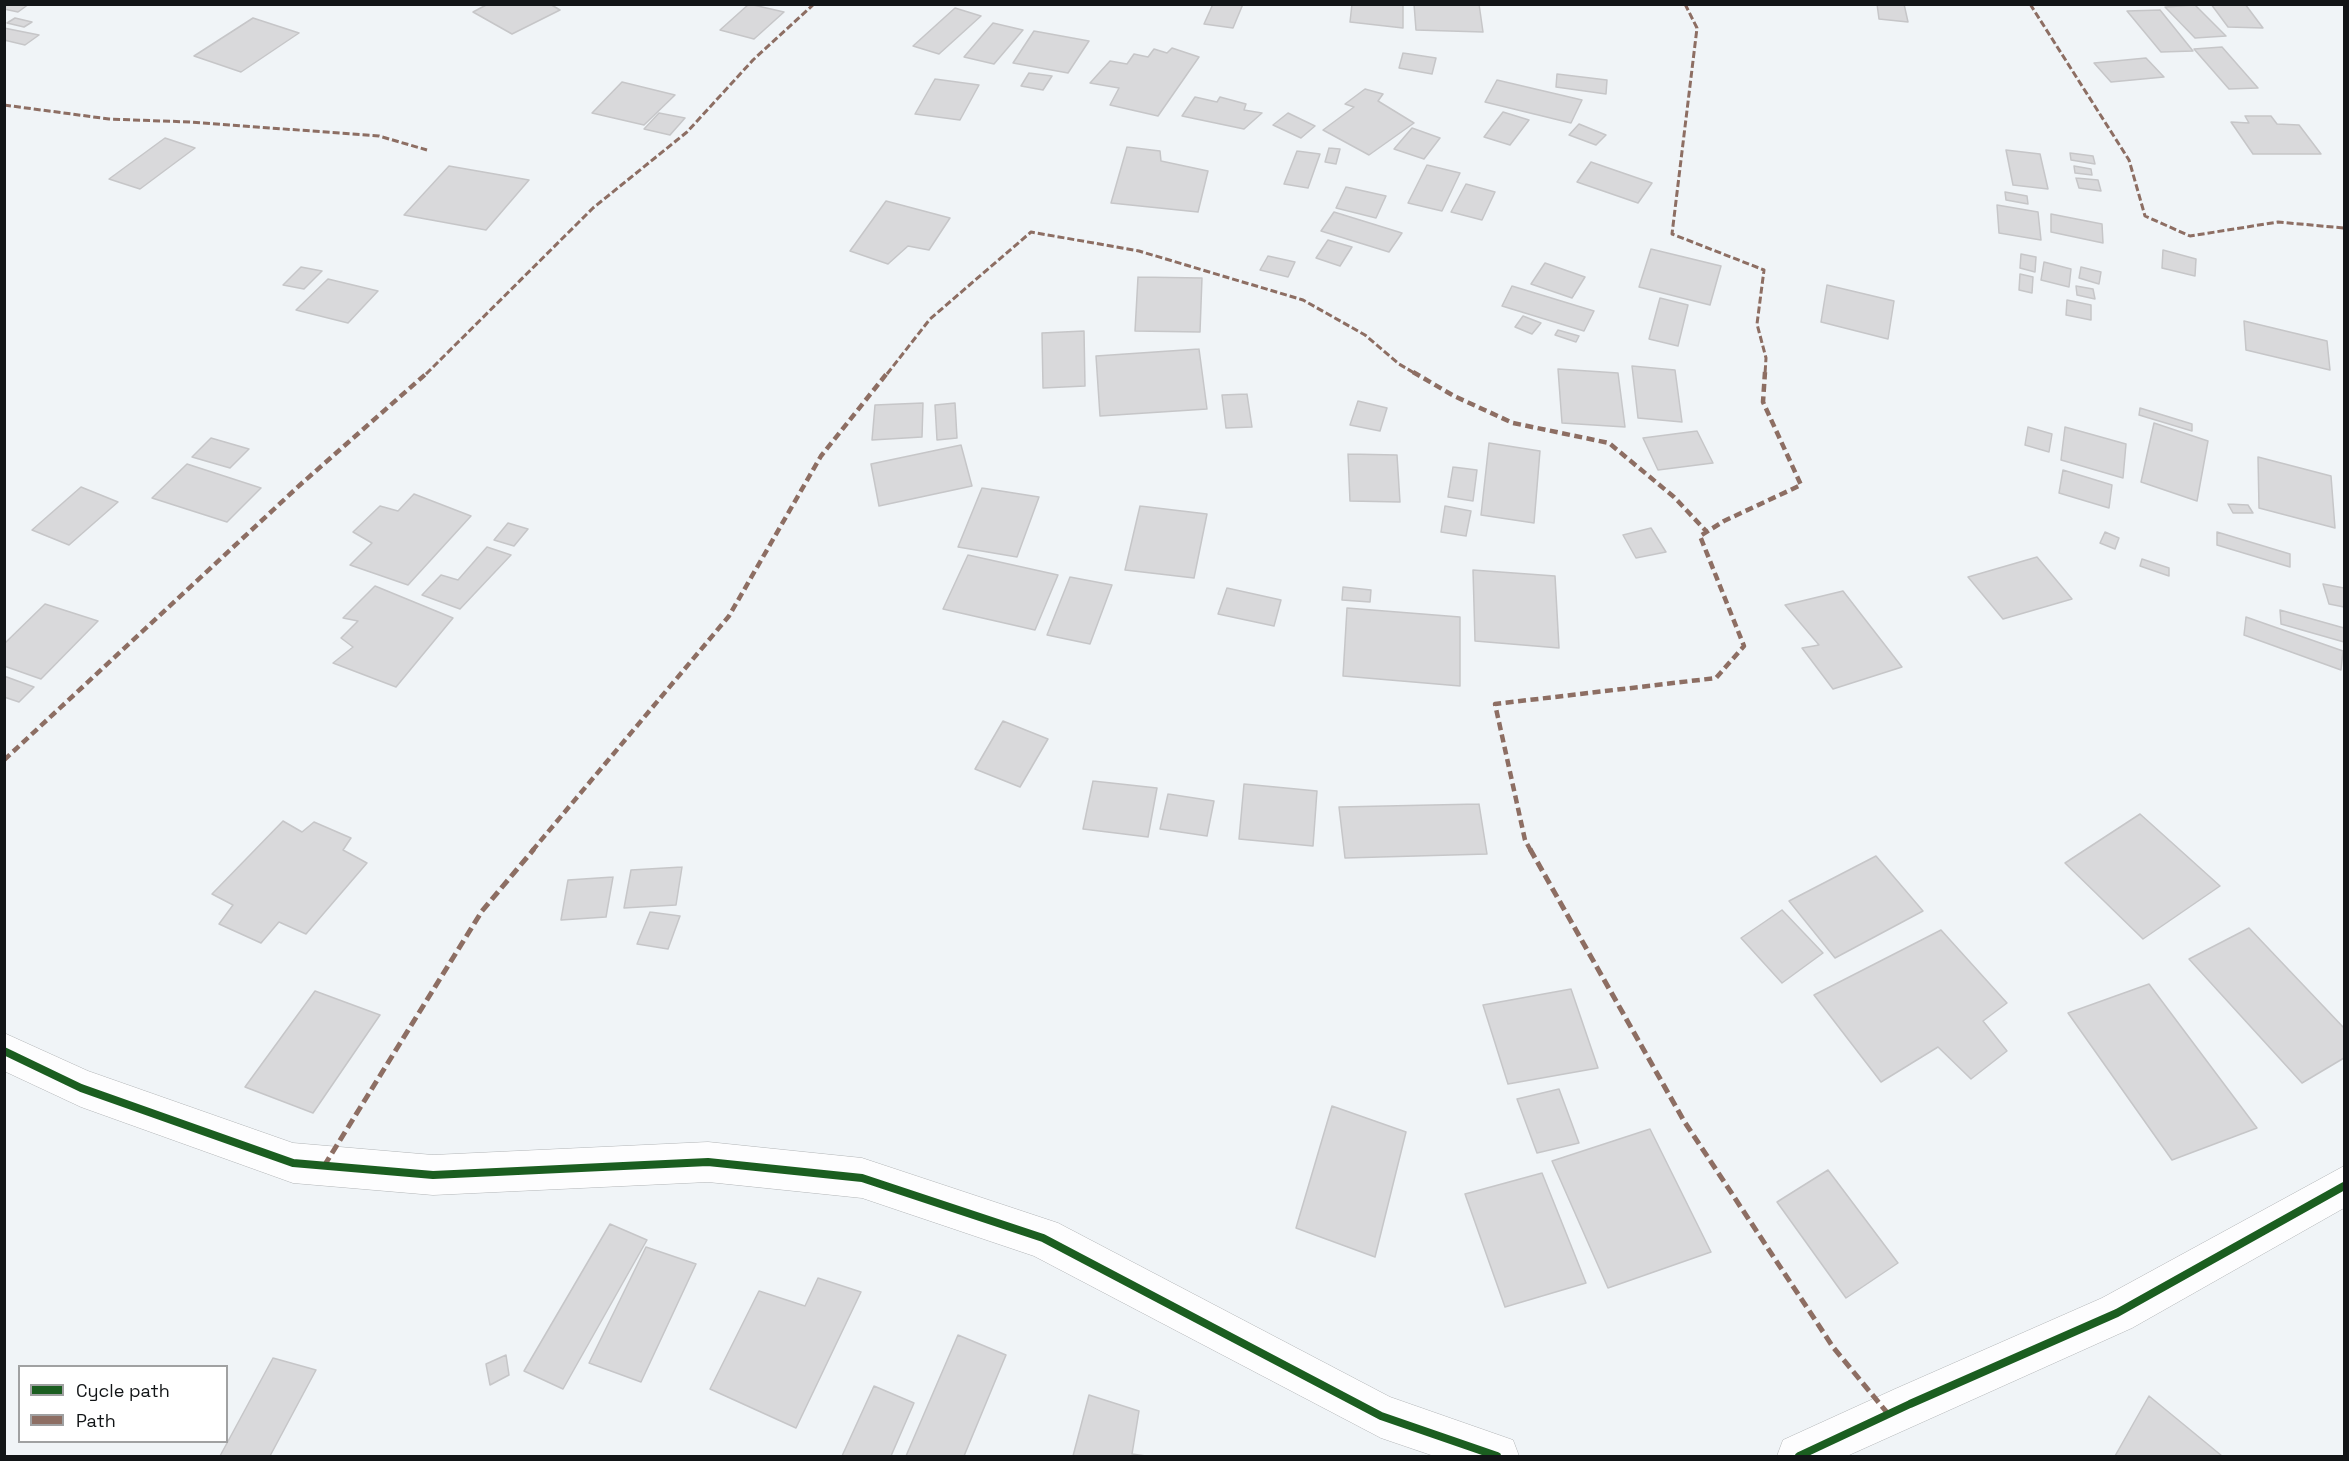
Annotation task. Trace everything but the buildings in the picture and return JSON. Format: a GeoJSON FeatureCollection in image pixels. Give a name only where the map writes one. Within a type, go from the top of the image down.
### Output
{"type":"FeatureCollection","features":[{"type":"Feature","properties":{"kind":"street"},"geometry":{"type":"LineString","coordinates":[[4,1051],[81,1088],[293,1163],[433,1175],[708,1161],[862,1178],[1043,1238],[1381,1416],[1497,1456]]}},
{"type":"Feature","properties":{"kind":"street"},"geometry":{"type":"LineString","coordinates":[[1799,1456],[1910,1404],[2117,1313],[2344,1186]]}},
{"type":"Feature","properties":{"kind":"marked path"},"geometry":{"type":"LineString","coordinates":[[4,760],[301,484],[416,384],[593,208],[687,132],[753,60],[814,4]]}},
{"type":"Feature","properties":{"kind":"marked path"},"geometry":{"type":"LineString","coordinates":[[1685,4],[1697,28],[1672,234],[1764,270],[1757,324],[1766,358],[1763,402],[1801,485],[1724,521],[1700,536],[1744,646],[1716,678],[1495,704],[1525,840],[1684,1121],[1833,1347],[1889,1415]]}},
{"type":"Feature","properties":{"kind":"marked path"},"geometry":{"type":"LineString","coordinates":[[2030,4],[2129,160],[2145,216],[2190,236],[2278,222],[2344,228]]}},
{"type":"Feature","properties":{"kind":"marked path"},"geometry":{"type":"LineString","coordinates":[[4,105],[109,119],[190,122],[379,136],[427,150]]}},
{"type":"Feature","properties":{"kind":"marked path"},"geometry":{"type":"LineString","coordinates":[[324,1166],[482,911],[729,616],[821,456],[930,319],[1031,232],[1139,251],[1303,300],[1365,335],[1399,364],[1454,396],[1513,423],[1609,443],[1674,497],[1707,532]]}},
{"type":"Feature","properties":{"kind":"cycle path"},"geometry":{"type":"LineString","coordinates":[[4,1051],[81,1088],[293,1163],[433,1175],[708,1162],[862,1178],[1043,1238],[1381,1416],[1497,1456]]}},
{"type":"Feature","properties":{"kind":"cycle path"},"geometry":{"type":"LineString","coordinates":[[1799,1456],[1910,1404],[2117,1313],[2344,1186]]}}]}
